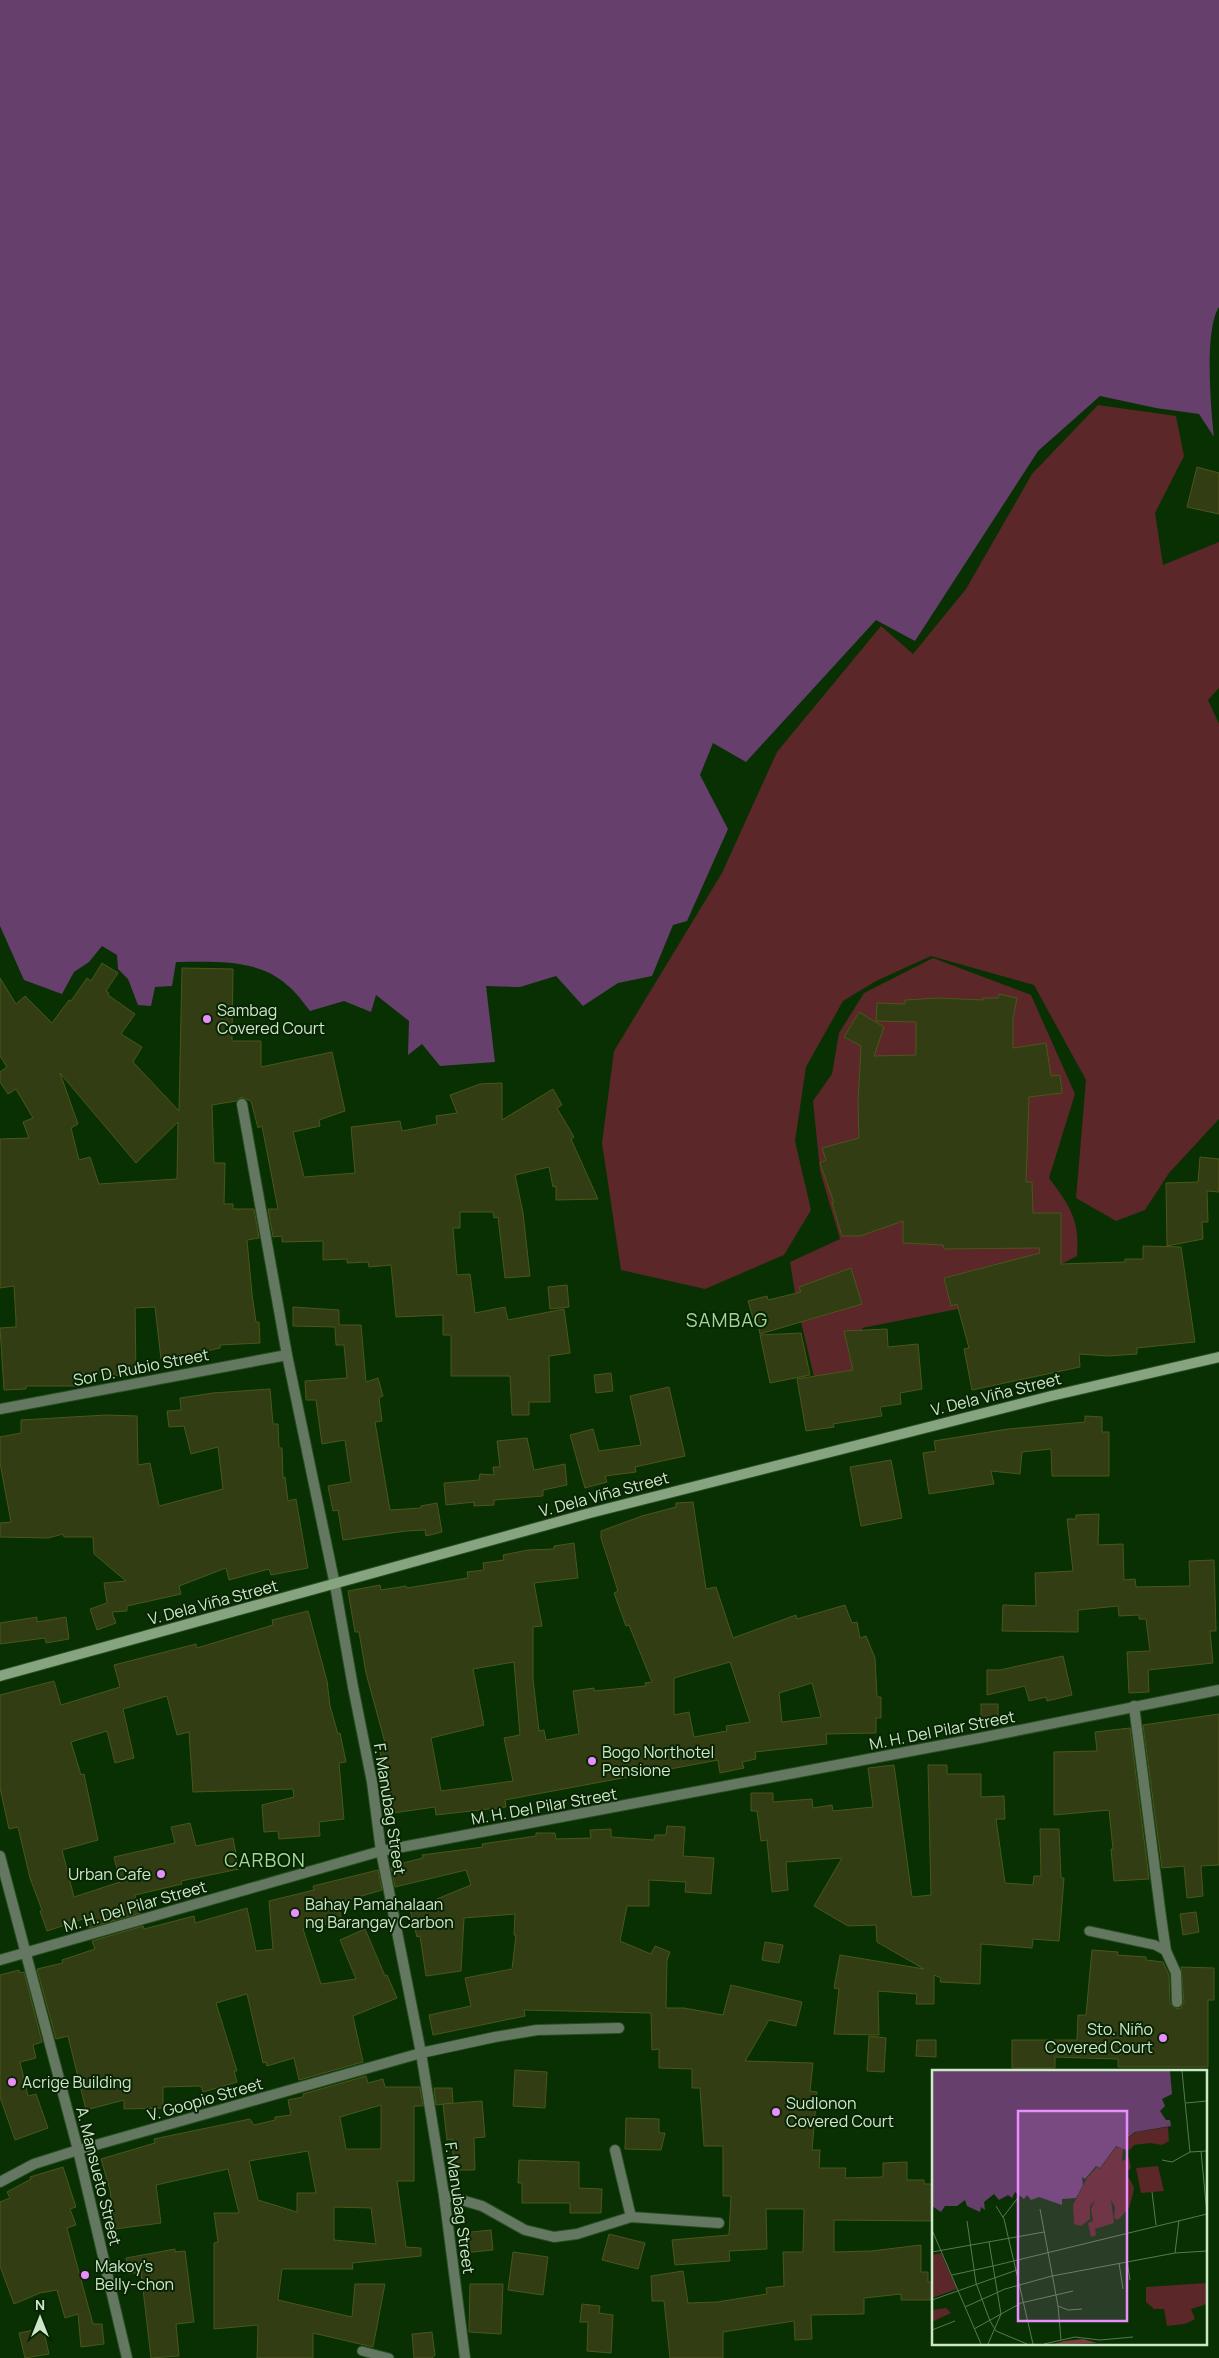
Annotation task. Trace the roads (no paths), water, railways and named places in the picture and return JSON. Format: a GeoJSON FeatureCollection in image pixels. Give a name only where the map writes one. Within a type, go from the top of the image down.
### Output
{"type":"FeatureCollection","features":[{"type":"Feature","properties":{"kind":"main road","name":"V. Dela Viña Street"},"geometry":{"type":"LineString","coordinates":[[0,1676],[628,1503],[1051,1396],[1219,1357]]}},
{"type":"Feature","properties":{"kind":"street","name":"F. Manubag Street"},"geometry":{"type":"LineString","coordinates":[[242,1104],[288,1355],[335,1585],[372,1782],[381,1851],[421,2053],[444,2196],[465,2358]]}},
{"type":"Feature","properties":{"kind":"street","name":"Sor D. Rubio Street"},"geometry":{"type":"LineString","coordinates":[[0,1409],[288,1355]]}},
{"type":"Feature","properties":{"kind":"street","name":"M. H. Del Pilar Street"},"geometry":{"type":"LineString","coordinates":[[0,1960],[381,1851],[961,1742],[1219,1690]]}},
{"type":"Feature","properties":{"kind":"street"},"geometry":{"type":"LineString","coordinates":[[1134,1706],[1166,1951],[1176,1972],[1177,2002]]}},
{"type":"Feature","properties":{"kind":"street","name":"A. Mansueto Street"},"geometry":{"type":"LineString","coordinates":[[0,1856],[78,2150],[126,2358]]}},
{"type":"Feature","properties":{"kind":"street","name":"V. Goopio Street"},"geometry":{"type":"LineString","coordinates":[[0,2182],[34,2164],[78,2150],[421,2053],[538,2030],[619,2028]]}},
{"type":"Feature","properties":{"kind":"street"},"geometry":{"type":"LineString","coordinates":[[615,2150],[631,2217]]}},
{"type":"Feature","properties":{"kind":"street"},"geometry":{"type":"LineString","coordinates":[[444,2196],[482,2206],[525,2230],[554,2237],[577,2234],[631,2217],[719,2223]]}},
{"type":"Feature","properties":{"kind":"lane"},"geometry":{"type":"LineString","coordinates":[[1089,1931],[1155,1946],[1166,1951]]}},
{"type":"Feature","properties":{"kind":"lane"},"geometry":{"type":"LineString","coordinates":[[362,2351],[389,2358]]}},
{"type":"Feature","properties":{"kind":"place","name":"Sambag Covered Court"},"geometry":{"type":"Point","coordinates":[207,1019]}},
{"type":"Feature","properties":{"kind":"place","name":"Bogo Northotel Pensione"},"geometry":{"type":"Point","coordinates":[592,1761]}},
{"type":"Feature","properties":{"kind":"place","name":"Urban Cafe"},"geometry":{"type":"Point","coordinates":[161,1874]}},
{"type":"Feature","properties":{"kind":"place","name":"Bahay Pamahalaan ng Barangay Carbon"},"geometry":{"type":"Point","coordinates":[295,1913]}},
{"type":"Feature","properties":{"kind":"place","name":"Sto. Niño Covered Court"},"geometry":{"type":"Point","coordinates":[1163,2038]}},
{"type":"Feature","properties":{"kind":"place","name":"Acrige Building"},"geometry":{"type":"Point","coordinates":[12,2082]}},
{"type":"Feature","properties":{"kind":"place","name":"Sudlonon Covered Court"},"geometry":{"type":"Point","coordinates":[776,2112]}},
{"type":"Feature","properties":{"kind":"place","name":"Makoy's Belly-chon"},"geometry":{"type":"Point","coordinates":[85,2275]}},
{"type":"Feature","properties":{"kind":"district","name":"SAMBAG"},"geometry":{"type":"Point","coordinates":[727,1320]}},
{"type":"Feature","properties":{"kind":"district","name":"CARBON"},"geometry":{"type":"Point","coordinates":[265,1860]}}]}
